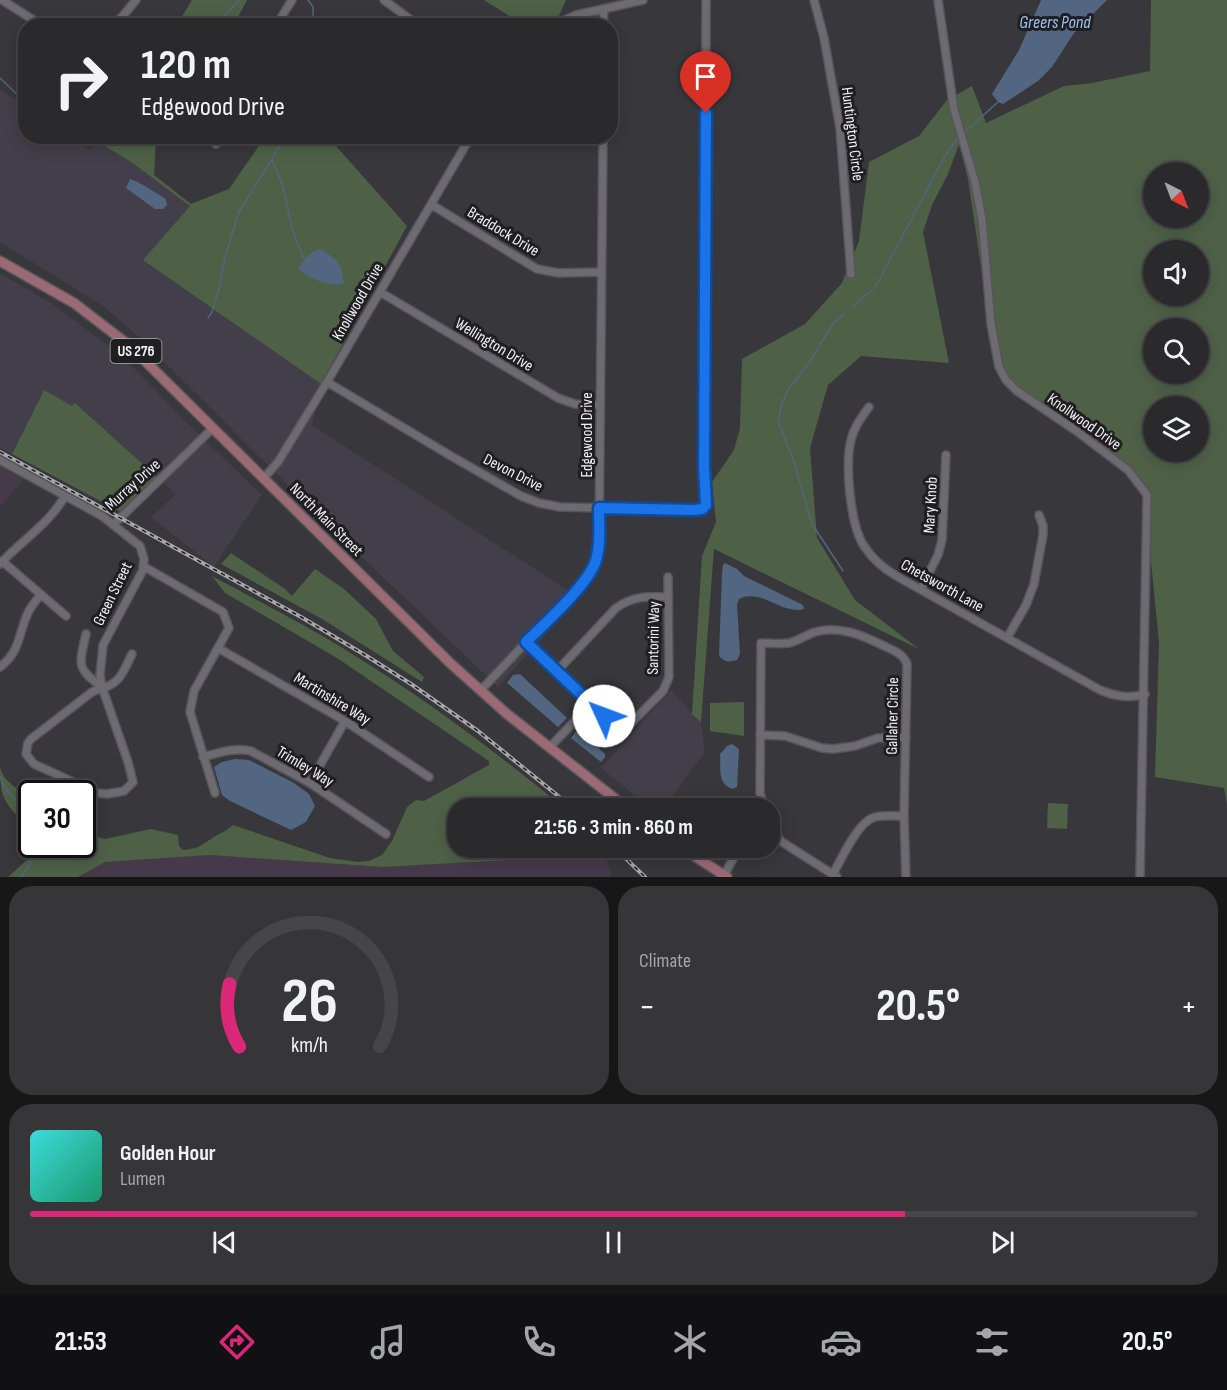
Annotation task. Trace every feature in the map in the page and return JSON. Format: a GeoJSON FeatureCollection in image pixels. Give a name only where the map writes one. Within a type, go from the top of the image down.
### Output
{"type":"FeatureCollection","features":[{"type":"Feature","properties":{"kind":"main road","name":"North Main Street"},"geometry":{"type":"LineString","coordinates":[[0,261],[72,302],[130,346],[414,629],[549,748],[614,798]]}},
{"type":"Feature","properties":{"kind":"main road"},"geometry":{"type":"LineString","coordinates":[[698,858],[726,876]]}},
{"type":"Feature","properties":{"kind":"street"},"geometry":{"type":"LineString","coordinates":[[2,0],[30,18]]}},
{"type":"Feature","properties":{"kind":"street"},"geometry":{"type":"LineString","coordinates":[[121,18],[136,0]]}},
{"type":"Feature","properties":{"kind":"street"},"geometry":{"type":"LineString","coordinates":[[281,18],[292,0]]}},
{"type":"Feature","properties":{"kind":"street"},"geometry":{"type":"LineString","coordinates":[[384,0],[406,18]]}},
{"type":"Feature","properties":{"kind":"street"},"geometry":{"type":"LineString","coordinates":[[569,18],[643,0]]}},
{"type":"Feature","properties":{"kind":"street","name":"Devon Drive"},"geometry":{"type":"LineString","coordinates":[[327,382],[530,500],[560,507],[694,510],[702,509],[706,505],[704,468],[706,0]]}},
{"type":"Feature","properties":{"kind":"street","name":"Huntington Circle"},"geometry":{"type":"LineString","coordinates":[[814,0],[824,38],[840,128],[851,274]]}},
{"type":"Feature","properties":{"kind":"street","name":"Knollwood Drive"},"geometry":{"type":"LineString","coordinates":[[938,0],[954,110],[975,182],[982,219],[991,324],[999,367],[1006,380],[1017,391],[1120,464],[1135,477],[1147,495],[1140,877]]}},
{"type":"Feature","properties":{"kind":"street"},"geometry":{"type":"LineString","coordinates":[[603,18],[604,9]]}},
{"type":"Feature","properties":{"kind":"street","name":"Knollwood Drive"},"geometry":{"type":"LineString","coordinates":[[263,478],[278,462],[327,382],[466,144]]}},
{"type":"Feature","properties":{"kind":"street","name":"Edgewood Drive"},"geometry":{"type":"LineString","coordinates":[[481,690],[582,583],[592,570],[598,551],[603,144]]}},
{"type":"Feature","properties":{"kind":"street","name":"Braddock Drive"},"geometry":{"type":"LineString","coordinates":[[432,205],[537,268],[560,273],[600,272]]}},
{"type":"Feature","properties":{"kind":"street","name":"Wellington Drive"},"geometry":{"type":"LineString","coordinates":[[380,292],[558,398],[575,404],[599,405]]}},
{"type":"Feature","properties":{"kind":"street","name":"Chetsworth Lane"},"geometry":{"type":"LineString","coordinates":[[868,407],[858,422],[850,445],[851,503],[856,529],[864,546],[879,564],[1100,690],[1112,695],[1134,698],[1145,694]]}},
{"type":"Feature","properties":{"kind":"street","name":"Murray Drive"},"geometry":{"type":"LineString","coordinates":[[0,460],[114,524],[213,428]]}},
{"type":"Feature","properties":{"kind":"street","name":"Mary Knob"},"geometry":{"type":"LineString","coordinates":[[921,589],[939,555],[942,540],[946,455]]}},
{"type":"Feature","properties":{"kind":"street"},"geometry":{"type":"LineString","coordinates":[[65,496],[45,523],[1,563],[66,616]]}},
{"type":"Feature","properties":{"kind":"street"},"geometry":{"type":"LineString","coordinates":[[1007,638],[1035,584],[1043,535],[1039,515]]}},
{"type":"Feature","properties":{"kind":"street","name":"Green Street"},"geometry":{"type":"LineString","coordinates":[[102,687],[100,675],[103,645],[139,580],[143,566],[143,553],[140,546],[114,524]]}},
{"type":"Feature","properties":{"kind":"street"},"geometry":{"type":"LineString","coordinates":[[143,566],[223,612],[229,628],[191,700],[190,712],[215,793]]}},
{"type":"Feature","properties":{"kind":"street","name":"Santorini Way"},"geometry":{"type":"LineString","coordinates":[[526,642],[616,727],[627,728],[663,691],[669,677],[668,578]]}},
{"type":"Feature","properties":{"kind":"street"},"geometry":{"type":"LineString","coordinates":[[0,667],[12,656],[27,615],[41,594]]}},
{"type":"Feature","properties":{"kind":"street"},"geometry":{"type":"LineString","coordinates":[[557,671],[624,602],[644,596],[668,597]]}},
{"type":"Feature","properties":{"kind":"street","name":"Gallaher Circle"},"geometry":{"type":"LineString","coordinates":[[761,798],[760,643],[789,643],[816,632],[829,630],[856,633],[900,654],[905,658],[907,664],[904,816],[906,877]]}},
{"type":"Feature","properties":{"kind":"street"},"geometry":{"type":"LineString","coordinates":[[86,634],[82,669],[102,687],[133,782],[124,792],[107,794],[86,789],[34,764],[26,754],[26,749],[31,739],[92,692],[102,687],[112,684],[118,679],[132,654]]}},
{"type":"Feature","properties":{"kind":"street","name":"Martinshire Way"},"geometry":{"type":"LineString","coordinates":[[218,648],[345,721],[429,777]]}},
{"type":"Feature","properties":{"kind":"street"},"geometry":{"type":"LineString","coordinates":[[549,748],[591,704]]}},
{"type":"Feature","properties":{"kind":"street"},"geometry":{"type":"LineString","coordinates":[[310,783],[345,721]]}},
{"type":"Feature","properties":{"kind":"street"},"geometry":{"type":"LineString","coordinates":[[760,735],[785,736],[833,749],[855,746],[878,738],[906,737]]}},
{"type":"Feature","properties":{"kind":"street","name":"Trimley Way"},"geometry":{"type":"LineString","coordinates":[[204,758],[228,750],[250,751],[310,783],[386,834]]}},
{"type":"Feature","properties":{"kind":"street"},"geometry":{"type":"LineString","coordinates":[[780,840],[835,876],[849,846],[869,819],[904,816]]}},
{"type":"Feature","properties":{"kind":"street"},"geometry":{"type":"LineString","coordinates":[[726,876],[734,858]]}},
{"type":"Feature","properties":{"kind":"shaded area"},"geometry":{"type":"Polygon","coordinates":[[[0,89],[18,101],[18,144],[80,144],[89,150],[96,144],[101,144],[131,162],[190,206],[144,260],[321,384],[312,425],[578,597],[498,687],[316,513],[139,337],[103,306],[0,242],[0,89]]]}},
{"type":"Feature","properties":{"kind":"shaded area"},"geometry":{"type":"Polygon","coordinates":[[[0,273],[51,303],[122,356],[262,495],[214,567],[151,517],[176,494],[75,403],[72,407],[44,390],[12,454],[0,448],[0,273]]]}},
{"type":"Feature","properties":{"kind":"shaded area"},"geometry":{"type":"Polygon","coordinates":[[[0,466],[24,479],[0,507],[0,466]]]}},
{"type":"Feature","properties":{"kind":"shaded area"},"geometry":{"type":"Polygon","coordinates":[[[671,690],[701,722],[705,753],[672,798],[638,798],[601,768],[671,690]]]}},
{"type":"Feature","properties":{"kind":"shaded area"},"geometry":{"type":"Polygon","coordinates":[[[210,855],[382,867],[549,858],[606,858],[612,877],[78,877],[105,862],[210,855]]]}},
{"type":"Feature","properties":{"kind":"green space"},"geometry":{"type":"Polygon","coordinates":[[[192,0],[247,0],[238,18],[181,18],[192,0]]]}},
{"type":"Feature","properties":{"kind":"green space"},"geometry":{"type":"Polygon","coordinates":[[[484,0],[566,0],[558,18],[512,18],[484,0]]]}},
{"type":"Feature","properties":{"kind":"green space"},"geometry":{"type":"Polygon","coordinates":[[[1151,0],[1227,0],[1227,805],[1224,788],[1155,777],[1159,643],[1144,489],[1093,440],[997,374],[968,179],[959,144],[948,174],[932,205],[923,232],[949,363],[861,356],[828,385],[810,448],[817,538],[855,600],[919,649],[714,549],[701,722],[692,714],[702,556],[716,522],[712,482],[734,450],[740,428],[742,359],[805,324],[842,283],[859,241],[869,162],[919,136],[947,100],[972,86],[986,123],[1064,86],[1092,83],[1150,71],[1151,0]]]}},
{"type":"Feature","properties":{"kind":"green space"},"geometry":{"type":"Polygon","coordinates":[[[101,144],[156,144],[154,175],[191,204],[229,189],[260,144],[334,144],[407,226],[321,384],[143,260],[190,206],[131,162],[101,144]]]}},
{"type":"Feature","properties":{"kind":"green space"},"geometry":{"type":"Polygon","coordinates":[[[44,390],[72,406],[75,403],[157,477],[121,512],[12,454],[44,390]]]}},
{"type":"Feature","properties":{"kind":"green space"},"geometry":{"type":"Polygon","coordinates":[[[231,553],[292,596],[315,569],[344,589],[376,619],[393,651],[424,677],[422,682],[322,619],[221,564],[231,553]]]}},
{"type":"Feature","properties":{"kind":"green space"},"geometry":{"type":"Polygon","coordinates":[[[212,576],[315,632],[405,688],[459,726],[552,798],[447,798],[447,858],[549,858],[382,867],[210,855],[105,862],[78,877],[8,877],[28,858],[96,858],[96,837],[105,839],[151,829],[178,835],[179,846],[183,850],[198,847],[233,825],[330,858],[357,862],[369,861],[382,855],[392,841],[407,807],[416,800],[424,801],[489,765],[489,761],[337,658],[225,593],[212,576]]]}},
{"type":"Feature","properties":{"kind":"green space"},"geometry":{"type":"Polygon","coordinates":[[[744,702],[744,736],[710,731],[710,703],[744,702]]]}},
{"type":"Feature","properties":{"kind":"green space"},"geometry":{"type":"Polygon","coordinates":[[[0,766],[7,780],[17,788],[18,816],[5,800],[1,786],[0,766]]]}},
{"type":"Feature","properties":{"kind":"green space"},"geometry":{"type":"Polygon","coordinates":[[[1048,803],[1068,804],[1067,829],[1047,828],[1048,803]]]}},
{"type":"Feature","properties":{"kind":"water","name":"Greers Pond"},"geometry":{"type":"Polygon","coordinates":[[[1041,0],[1107,0],[1074,33],[1052,67],[1038,81],[1003,104],[998,102],[992,94],[1019,50],[1041,0]]]}},
{"type":"Feature","properties":{"kind":"water"},"geometry":{"type":"Polygon","coordinates":[[[130,179],[166,199],[167,205],[163,209],[155,209],[126,188],[130,179]]]}},
{"type":"Feature","properties":{"kind":"water"},"geometry":{"type":"Polygon","coordinates":[[[320,249],[338,262],[344,283],[327,283],[314,279],[298,269],[310,254],[320,249]]]}},
{"type":"Feature","properties":{"kind":"water"},"geometry":{"type":"Polygon","coordinates":[[[725,563],[737,569],[744,576],[803,605],[804,609],[788,608],[756,597],[739,599],[737,605],[740,654],[737,660],[730,661],[725,661],[719,656],[722,574],[725,563]]]}},
{"type":"Feature","properties":{"kind":"water"},"geometry":{"type":"Polygon","coordinates":[[[520,674],[567,718],[558,727],[507,683],[513,675],[520,674]]]}},
{"type":"Feature","properties":{"kind":"water"},"geometry":{"type":"Polygon","coordinates":[[[578,729],[605,754],[601,762],[571,738],[578,729]]]}},
{"type":"Feature","properties":{"kind":"water"},"geometry":{"type":"Polygon","coordinates":[[[732,744],[739,749],[737,787],[732,789],[722,779],[720,754],[732,744]]]}},
{"type":"Feature","properties":{"kind":"water"},"geometry":{"type":"Polygon","coordinates":[[[235,759],[249,760],[294,783],[309,794],[315,806],[306,822],[291,830],[222,795],[214,767],[222,762],[235,759]]]}},
{"type":"Feature","properties":{"kind":"waterway"},"geometry":{"type":"LineString","coordinates":[[224,18],[239,0]]}},
{"type":"Feature","properties":{"kind":"waterway"},"geometry":{"type":"LineString","coordinates":[[308,0],[313,7],[313,18]]}},
{"type":"Feature","properties":{"kind":"waterway"},"geometry":{"type":"LineString","coordinates":[[0,78],[18,95]]}},
{"type":"Feature","properties":{"kind":"waterway"},"geometry":{"type":"LineString","coordinates":[[965,132],[998,102]]}},
{"type":"Feature","properties":{"kind":"waterway"},"geometry":{"type":"LineString","coordinates":[[876,286],[946,154],[957,139]]}},
{"type":"Feature","properties":{"kind":"waterway"},"geometry":{"type":"LineString","coordinates":[[208,318],[218,292],[225,257],[239,212],[281,144]]}},
{"type":"Feature","properties":{"kind":"waterway"},"geometry":{"type":"LineString","coordinates":[[272,160],[282,183],[294,234],[304,259]]}},
{"type":"Feature","properties":{"kind":"waterway"},"geometry":{"type":"LineString","coordinates":[[852,307],[873,289]]}},
{"type":"Feature","properties":{"kind":"waterway"},"geometry":{"type":"LineString","coordinates":[[843,571],[812,524],[793,459],[778,421],[788,390],[811,360],[832,325],[844,314]]}},
{"type":"Feature","properties":{"kind":"waterway"},"geometry":{"type":"LineString","coordinates":[[0,776],[4,787],[18,803]]}},
{"type":"Feature","properties":{"kind":"waterway"},"geometry":{"type":"LineString","coordinates":[[21,877],[32,858]]}},
{"type":"Feature","properties":{"kind":"railway"},"geometry":{"type":"LineString","coordinates":[[0,452],[301,617],[365,655],[478,731],[561,798]]}},
{"type":"Feature","properties":{"kind":"railway"},"geometry":{"type":"LineString","coordinates":[[625,858],[645,877]]}},
{"type":"Feature","properties":{"kind":"route"},"geometry":{"type":"LineString","coordinates":[[604,716],[526,642],[592,570],[598,551],[599,508],[694,510],[702,509],[706,505],[704,468],[706,113]]}}]}
